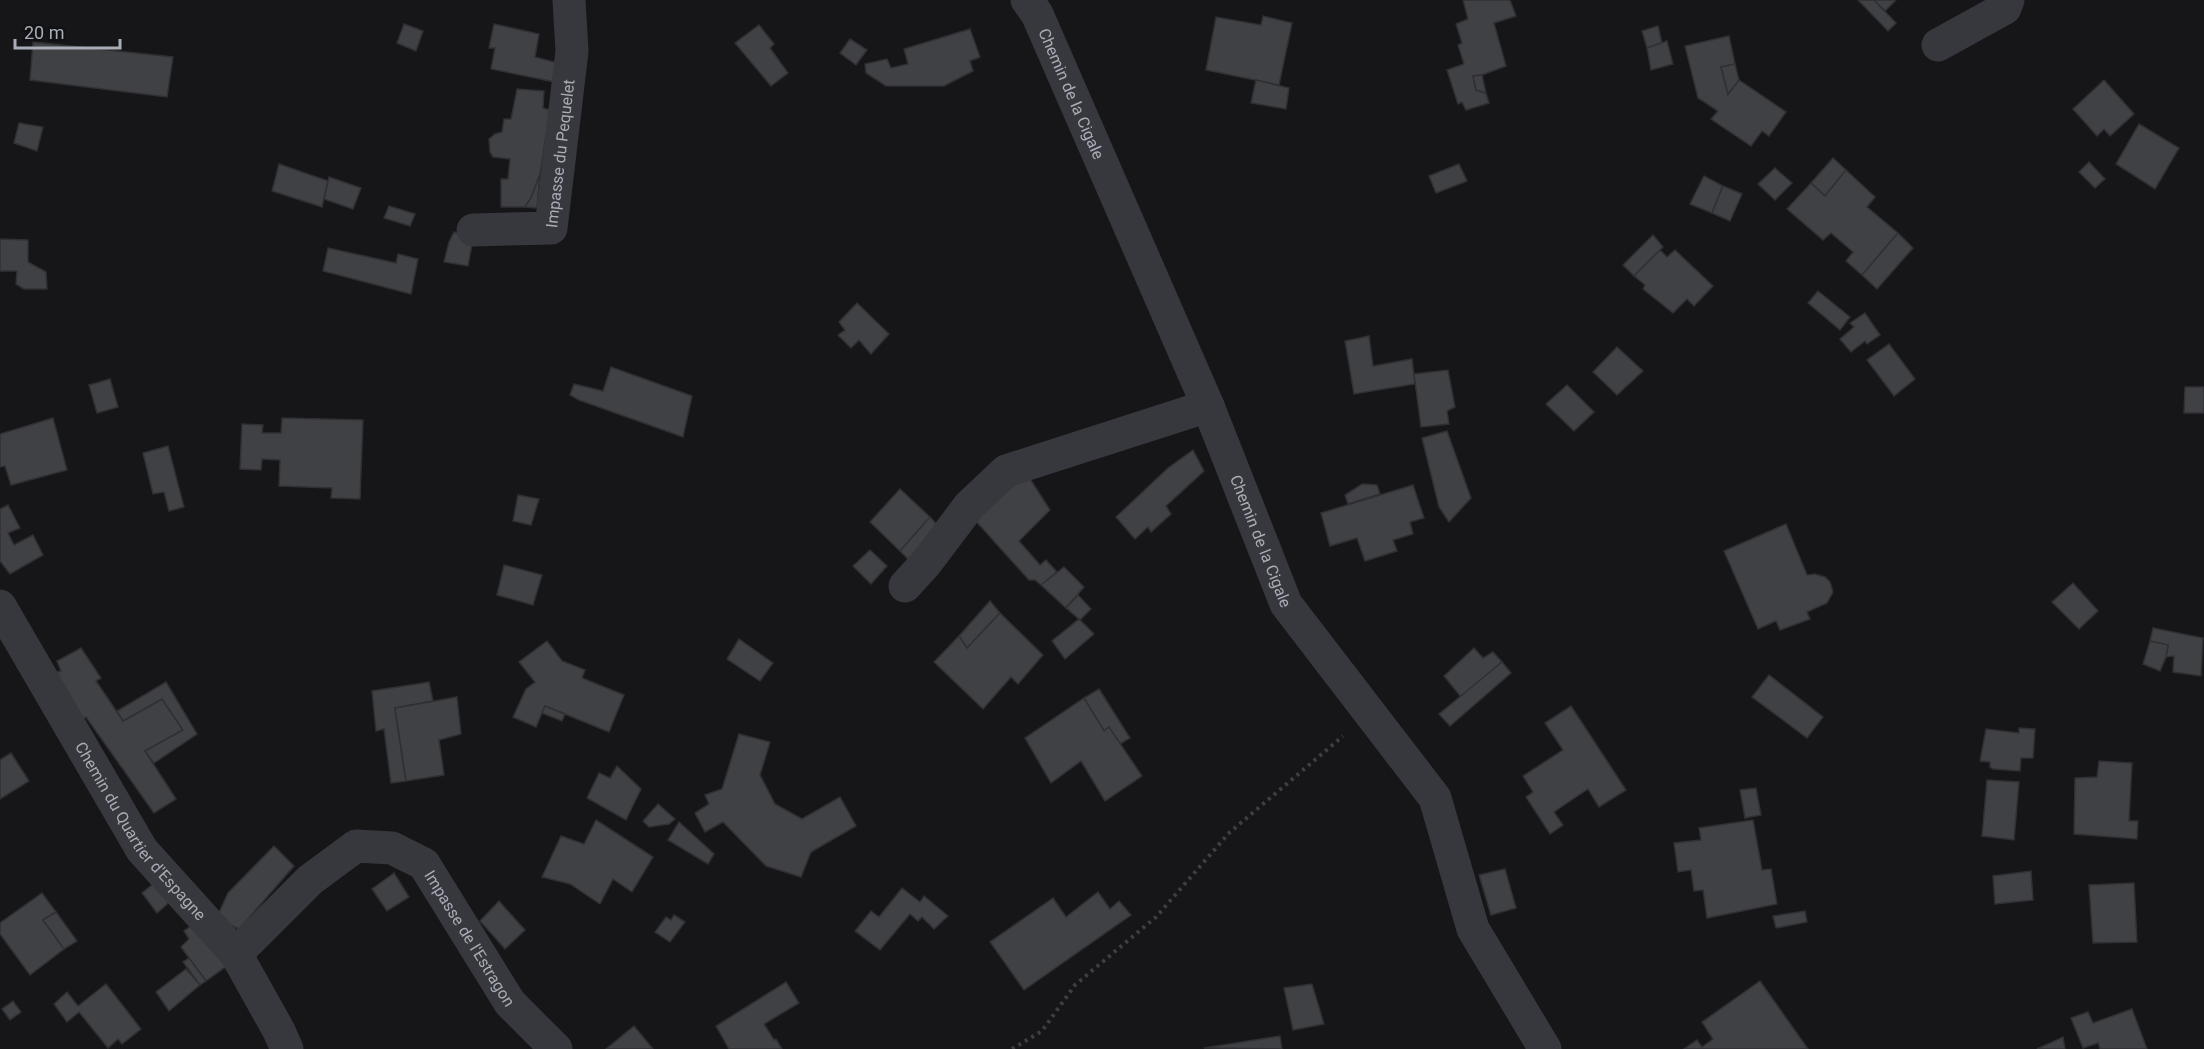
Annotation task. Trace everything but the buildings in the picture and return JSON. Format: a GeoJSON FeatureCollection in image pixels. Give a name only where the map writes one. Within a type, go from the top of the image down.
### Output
{"type":"FeatureCollection","features":[{"type":"Feature","properties":{"kind":"street","name":"Impasse du Pequelet"},"geometry":{"type":"LineString","coordinates":[[473,230],[551,228],[572,51],[569,0]]}},
{"type":"Feature","properties":{"kind":"street","name":"Chemin de la Cigale"},"geometry":{"type":"LineString","coordinates":[[1027,0],[1037,14],[1208,406],[1286,604],[1435,798],[1473,928],[1545,1049]]}},
{"type":"Feature","properties":{"kind":"street"},"geometry":{"type":"LineString","coordinates":[[1938,45],[2005,8],[2008,0]]}},
{"type":"Feature","properties":{"kind":"street"},"geometry":{"type":"LineString","coordinates":[[905,586],[926,563],[969,506],[1006,471],[1208,406]]}},
{"type":"Feature","properties":{"kind":"street","name":"Chemin du Quartier d'Espagne"},"geometry":{"type":"LineString","coordinates":[[0,606],[142,850],[237,954],[287,1049]]}},
{"type":"Feature","properties":{"kind":"street","name":"Impasse de l'Estragon"},"geometry":{"type":"LineString","coordinates":[[237,954],[309,880],[356,846],[392,848],[424,864],[510,1003],[556,1049]]}},
{"type":"Feature","properties":{"kind":"path"},"geometry":{"type":"LineString","coordinates":[[1012,1049],[1041,1031],[1075,986],[1156,917],[1229,833],[1370,713]]}}]}
